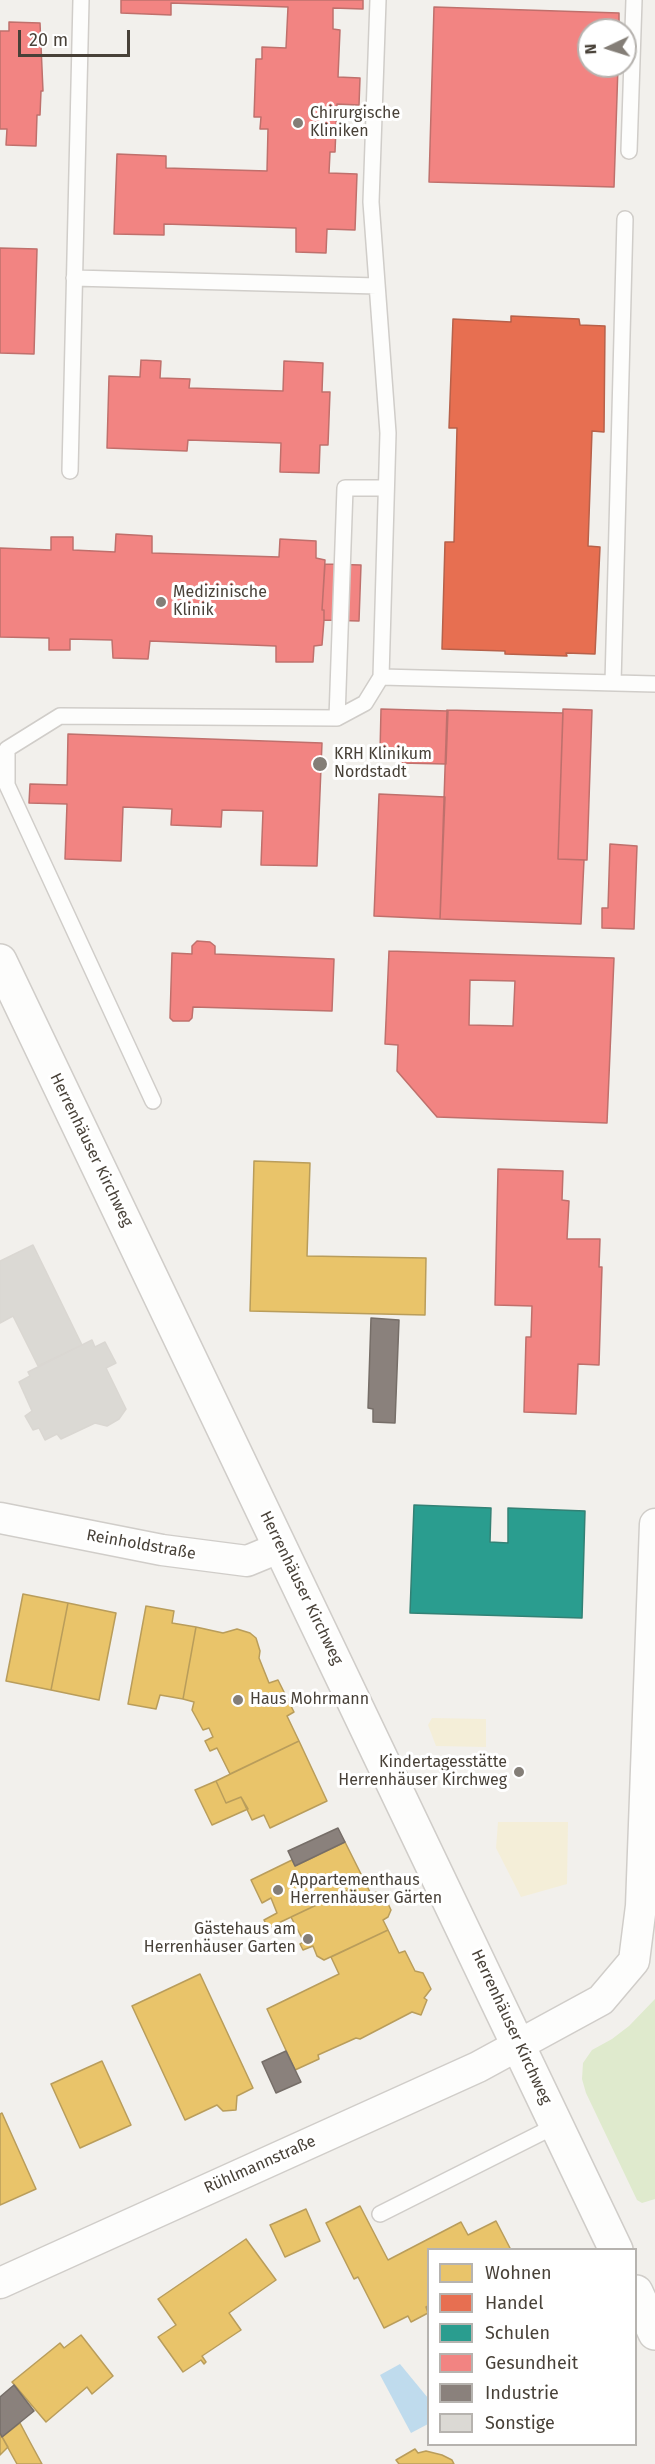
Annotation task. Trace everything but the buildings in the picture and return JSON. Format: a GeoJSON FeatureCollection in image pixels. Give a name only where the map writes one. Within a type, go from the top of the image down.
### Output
{"type":"FeatureCollection","features":[{"type":"Feature","properties":{"kind":"street","name":"Herrenhäuser Kirchweg"},"geometry":{"type":"LineString","coordinates":[[0,961],[615,2248]]}},
{"type":"Feature","properties":{"kind":"street","name":"Reinholdstraße"},"geometry":{"type":"LineString","coordinates":[[0,1518],[162,1550],[247,1561],[281,1547]]}},
{"type":"Feature","properties":{"kind":"street","name":"Rühlmannstraße"},"geometry":{"type":"LineString","coordinates":[[0,2283],[478,2067],[601,2000],[634,1961],[641,1906],[655,1524]]}},
{"type":"Feature","properties":{"kind":"street"},"geometry":{"type":"LineString","coordinates":[[637,2294],[655,2333]]}},
{"type":"Feature","properties":{"kind":"lane"},"geometry":{"type":"LineString","coordinates":[[70,471],[81,0]]}},
{"type":"Feature","properties":{"kind":"lane"},"geometry":{"type":"LineString","coordinates":[[153,1101],[8,785],[7,749],[60,716],[338,718],[365,703],[381,677],[387,433],[371,202],[378,0]]}},
{"type":"Feature","properties":{"kind":"lane"},"geometry":{"type":"LineString","coordinates":[[629,151],[634,0]]}},
{"type":"Feature","properties":{"kind":"lane"},"geometry":{"type":"LineString","coordinates":[[613,683],[625,219]]}},
{"type":"Feature","properties":{"kind":"lane"},"geometry":{"type":"LineString","coordinates":[[74,278],[377,286]]}},
{"type":"Feature","properties":{"kind":"lane"},"geometry":{"type":"LineString","coordinates":[[338,718],[345,488],[386,488]]}},
{"type":"Feature","properties":{"kind":"lane"},"geometry":{"type":"LineString","coordinates":[[381,677],[655,684]]}},
{"type":"Feature","properties":{"kind":"lane"},"geometry":{"type":"LineString","coordinates":[[380,2214],[557,2125]]}},
{"type":"Feature","properties":{"kind":"green space"},"geometry":{"type":"Polygon","coordinates":[[[655,1999],[655,2199],[642,2203],[637,2200],[586,2093],[582,2079],[583,2063],[592,2050],[629,2026],[655,1999]]]}},
{"type":"Feature","properties":{"kind":"sand"},"geometry":{"type":"Polygon","coordinates":[[[432,1718],[486,1719],[486,1747],[436,1746],[428,1725],[432,1718]]]}},
{"type":"Feature","properties":{"kind":"sand"},"geometry":{"type":"Polygon","coordinates":[[[498,1822],[568,1822],[567,1884],[521,1897],[496,1848],[498,1822]]]}},
{"type":"Feature","properties":{"kind":"water"},"geometry":{"type":"Polygon","coordinates":[[[400,2364],[427,2397],[427,2425],[411,2433],[380,2375],[400,2364]]]}},
{"type":"Feature","properties":{"kind":"place","name":"Chirurgische Kliniken"},"geometry":{"type":"Point","coordinates":[298,123]}},
{"type":"Feature","properties":{"kind":"place","name":"Medizinische Klinik"},"geometry":{"type":"Point","coordinates":[161,602]}},
{"type":"Feature","properties":{"kind":"place","name":"KRH Klinikum Nordstadt"},"geometry":{"type":"Point","coordinates":[320,764]}},
{"type":"Feature","properties":{"kind":"place","name":"Haus Mohrmann"},"geometry":{"type":"Point","coordinates":[238,1700]}},
{"type":"Feature","properties":{"kind":"place","name":"Kindertagesstätte Herrenhäuser Kirchweg"},"geometry":{"type":"Point","coordinates":[519,1772]}},
{"type":"Feature","properties":{"kind":"place","name":"Appartementhaus Herrenhäuser Gärten"},"geometry":{"type":"Point","coordinates":[278,1890]}},
{"type":"Feature","properties":{"kind":"place","name":"Gästehaus am Herrenhäuser Garten"},"geometry":{"type":"Point","coordinates":[308,1939]}}]}
